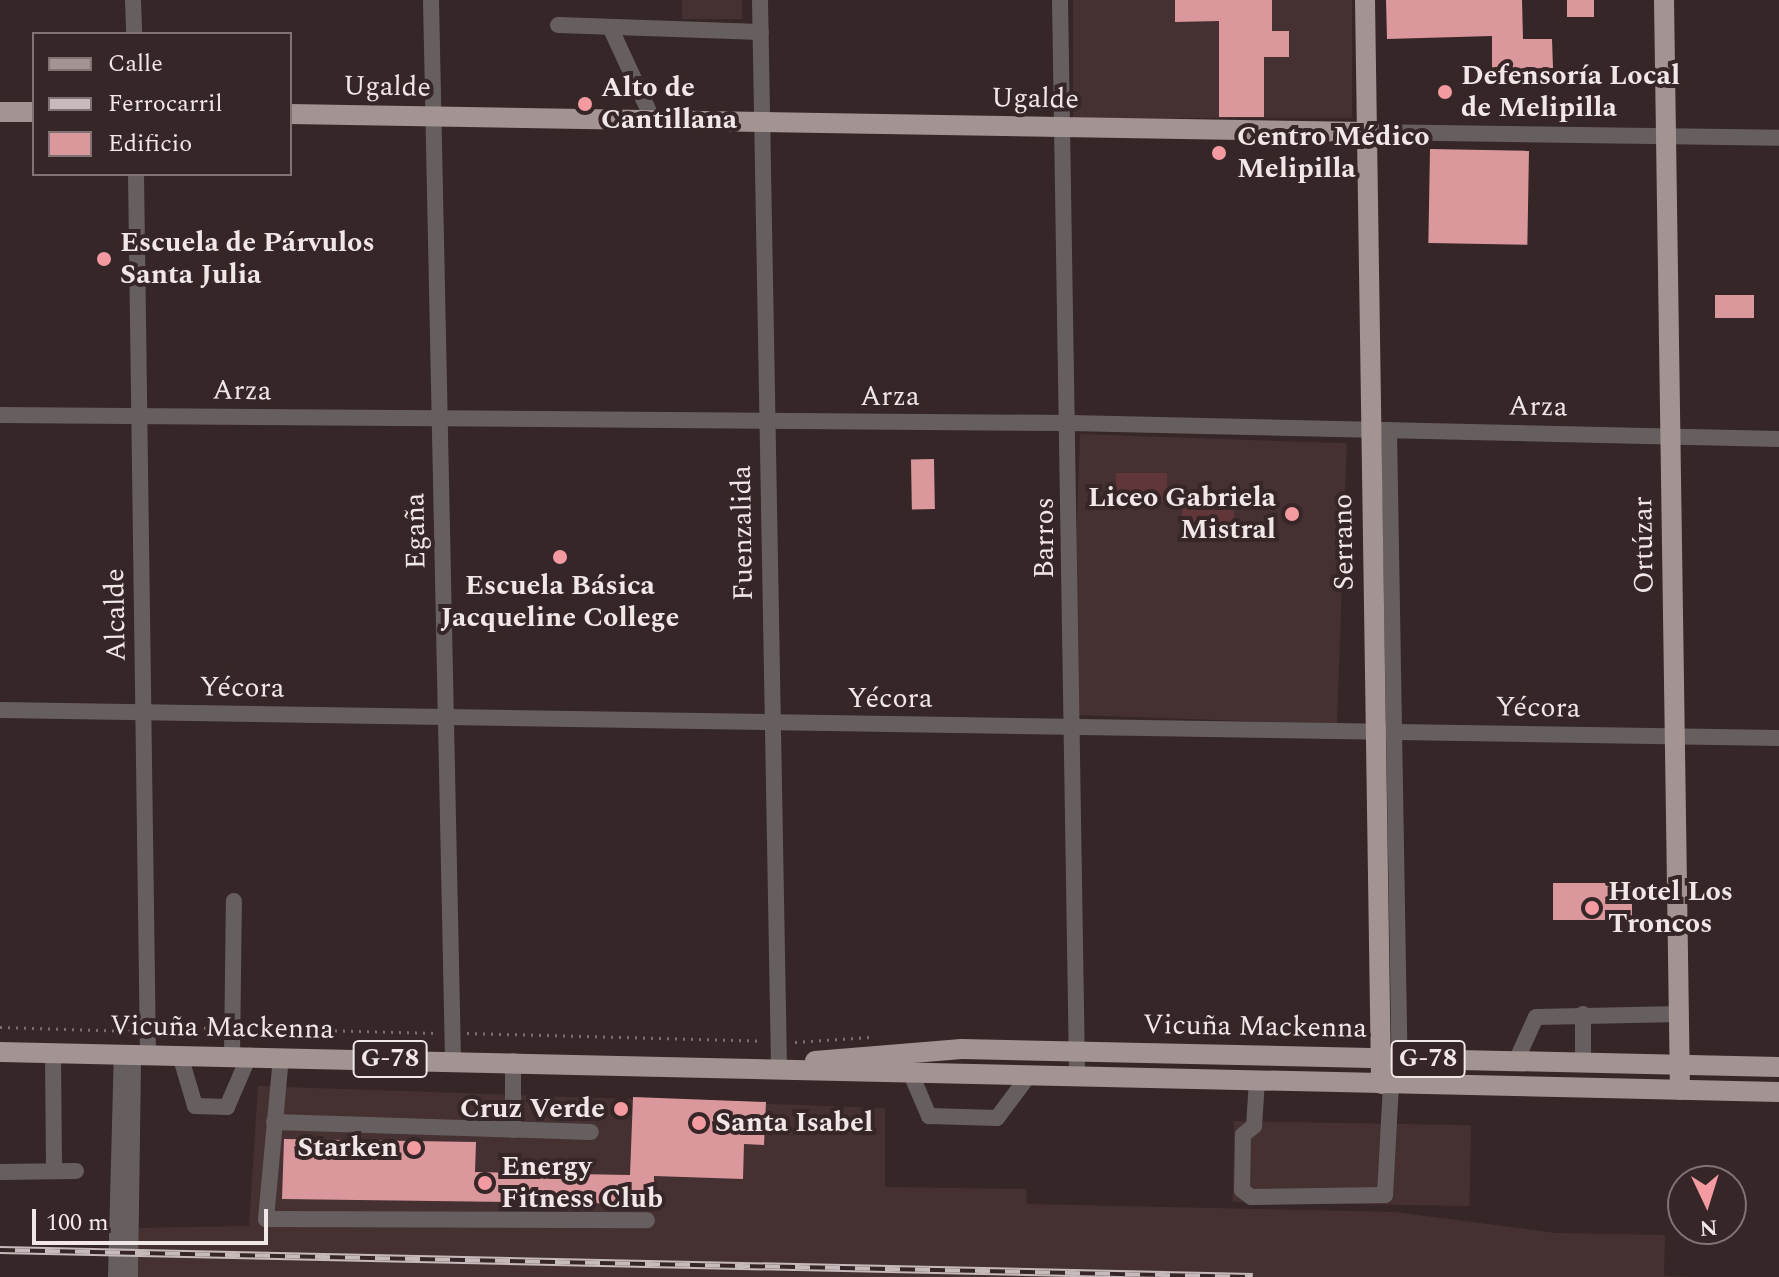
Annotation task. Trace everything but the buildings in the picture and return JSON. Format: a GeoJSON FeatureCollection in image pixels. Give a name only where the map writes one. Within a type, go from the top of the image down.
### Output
{"type":"FeatureCollection","features":[{"type":"Feature","properties":{"kind":"main road","name":"Serrano"},"geometry":{"type":"LineString","coordinates":[[1365,0],[1367,132],[1380,430],[1391,1084]]}},
{"type":"Feature","properties":{"kind":"main road","name":"Ortúzar"},"geometry":{"type":"LineString","coordinates":[[1664,0],[1680,1090]]}},
{"type":"Feature","properties":{"kind":"main road"},"geometry":{"type":"LineString","coordinates":[[0,112],[32,112]]}},
{"type":"Feature","properties":{"kind":"main road","name":"Ugalde"},"geometry":{"type":"LineString","coordinates":[[292,114],[1367,132]]}},
{"type":"Feature","properties":{"kind":"main road","name":"Vicuña Mackenna"},"geometry":{"type":"LineString","coordinates":[[779,1066],[912,1050],[1779,1067]]}},
{"type":"Feature","properties":{"kind":"main road","name":"Vicuña Mackenna"},"geometry":{"type":"LineString","coordinates":[[0,1052],[779,1066],[911,1074],[1077,1075],[1779,1092]]}},
{"type":"Feature","properties":{"kind":"street"},"geometry":{"type":"LineString","coordinates":[[133,0],[134,32]]}},
{"type":"Feature","properties":{"kind":"street","name":"Egaña"},"geometry":{"type":"LineString","coordinates":[[431,0],[453,1060]]}},
{"type":"Feature","properties":{"kind":"street","name":"Fuenzalida"},"geometry":{"type":"LineString","coordinates":[[760,0],[779,1066]]}},
{"type":"Feature","properties":{"kind":"street","name":"Barros"},"geometry":{"type":"LineString","coordinates":[[1060,0],[1070,423],[1077,1075]]}},
{"type":"Feature","properties":{"kind":"street"},"geometry":{"type":"LineString","coordinates":[[558,25],[761,32]]}},
{"type":"Feature","properties":{"kind":"street"},"geometry":{"type":"LineString","coordinates":[[610,27],[653,120]]}},
{"type":"Feature","properties":{"kind":"street","name":"Ugalde"},"geometry":{"type":"LineString","coordinates":[[1367,132],[1779,138]]}},
{"type":"Feature","properties":{"kind":"street","name":"Alcalde"},"geometry":{"type":"LineString","coordinates":[[130,1277],[143,712],[136,176]]}},
{"type":"Feature","properties":{"kind":"street","name":"Arza"},"geometry":{"type":"LineString","coordinates":[[0,415],[1070,423],[1779,439]]}},
{"type":"Feature","properties":{"kind":"street","name":"Yécora"},"geometry":{"type":"LineString","coordinates":[[0,710],[1779,738]]}},
{"type":"Feature","properties":{"kind":"street"},"geometry":{"type":"LineString","coordinates":[[180,1055],[195,1106],[227,1107],[240,1056],[234,901]]}},
{"type":"Feature","properties":{"kind":"street"},"geometry":{"type":"LineString","coordinates":[[1583,1014],[1583,1063]]}},
{"type":"Feature","properties":{"kind":"street"},"geometry":{"type":"LineString","coordinates":[[1516,1061],[1536,1017],[1680,1014]]}},
{"type":"Feature","properties":{"kind":"street"},"geometry":{"type":"LineString","coordinates":[[53,1053],[54,1171]]}},
{"type":"Feature","properties":{"kind":"street","name":"Alcalde"},"geometry":{"type":"LineString","coordinates":[[116,1277],[134,1054]]}},
{"type":"Feature","properties":{"kind":"street"},"geometry":{"type":"LineString","coordinates":[[281,1057],[266,1219],[647,1220]]}},
{"type":"Feature","properties":{"kind":"street"},"geometry":{"type":"LineString","coordinates":[[513,1061],[513,1130]]}},
{"type":"Feature","properties":{"kind":"street"},"geometry":{"type":"LineString","coordinates":[[911,1074],[929,1116],[997,1118],[1029,1075]]}},
{"type":"Feature","properties":{"kind":"street"},"geometry":{"type":"LineString","coordinates":[[1257,1080],[1254,1126],[1243,1135],[1242,1190],[1251,1197],[1385,1195],[1391,1084]]}},
{"type":"Feature","properties":{"kind":"street"},"geometry":{"type":"LineString","coordinates":[[274,1122],[591,1132]]}},
{"type":"Feature","properties":{"kind":"street"},"geometry":{"type":"LineString","coordinates":[[0,1172],[76,1171]]}},
{"type":"Feature","properties":{"kind":"shaded area"},"geometry":{"type":"Polygon","coordinates":[[[682,0],[742,0],[742,19],[682,19],[682,0]]]}},
{"type":"Feature","properties":{"kind":"shaded area"},"geometry":{"type":"Polygon","coordinates":[[[1073,0],[1352,0],[1352,118],[1073,118],[1073,0]]]}},
{"type":"Feature","properties":{"kind":"shaded area"},"geometry":{"type":"Polygon","coordinates":[[[1080,434],[1347,443],[1337,724],[1070,715],[1080,434]]]}},
{"type":"Feature","properties":{"kind":"shaded area"},"geometry":{"type":"Polygon","coordinates":[[[1116,473],[1167,473],[1167,502],[1116,502],[1116,473]]]}},
{"type":"Feature","properties":{"kind":"shaded area"},"geometry":{"type":"Polygon","coordinates":[[[1182,493],[1234,493],[1234,523],[1182,523],[1182,493]]]}},
{"type":"Feature","properties":{"kind":"shaded area"},"geometry":{"type":"Polygon","coordinates":[[[258,1086],[885,1108],[885,1187],[1026,1189],[1027,1204],[1395,1212],[1557,1233],[1665,1235],[1664,1276],[1696,1277],[138,1277],[139,1228],[249,1226],[258,1086]]]}},
{"type":"Feature","properties":{"kind":"shaded area"},"geometry":{"type":"Polygon","coordinates":[[[1234,1121],[1471,1125],[1470,1206],[1233,1202],[1234,1121]]]}},
{"type":"Feature","properties":{"kind":"railway"},"geometry":{"type":"LineString","coordinates":[[0,1250],[1253,1277]]}},
{"type":"Feature","properties":{"kind":"place","name":"Defensoría Local de Melipilla"},"geometry":{"type":"Point","coordinates":[1445,92]}},
{"type":"Feature","properties":{"kind":"place","name":"Alto de Cantillana"},"geometry":{"type":"Point","coordinates":[585,104]}},
{"type":"Feature","properties":{"kind":"place","name":"Centro Médico Melipilla"},"geometry":{"type":"Point","coordinates":[1219,153]}},
{"type":"Feature","properties":{"kind":"place","name":"Escuela de Párvulos Santa Julia"},"geometry":{"type":"Point","coordinates":[104,259]}},
{"type":"Feature","properties":{"kind":"place","name":"Liceo Gabriela Mistral"},"geometry":{"type":"Point","coordinates":[1292,514]}},
{"type":"Feature","properties":{"kind":"place","name":"Escuela Básica Jacqueline College"},"geometry":{"type":"Point","coordinates":[560,557]}},
{"type":"Feature","properties":{"kind":"place","name":"Hotel Los Troncos"},"geometry":{"type":"Point","coordinates":[1592,908]}},
{"type":"Feature","properties":{"kind":"place","name":"Cruz Verde"},"geometry":{"type":"Point","coordinates":[621,1109]}},
{"type":"Feature","properties":{"kind":"place","name":"Santa Isabel"},"geometry":{"type":"Point","coordinates":[699,1123]}},
{"type":"Feature","properties":{"kind":"place","name":"Starken"},"geometry":{"type":"Point","coordinates":[414,1148]}},
{"type":"Feature","properties":{"kind":"place","name":"Energy Fitness Club"},"geometry":{"type":"Point","coordinates":[485,1183]}}]}
